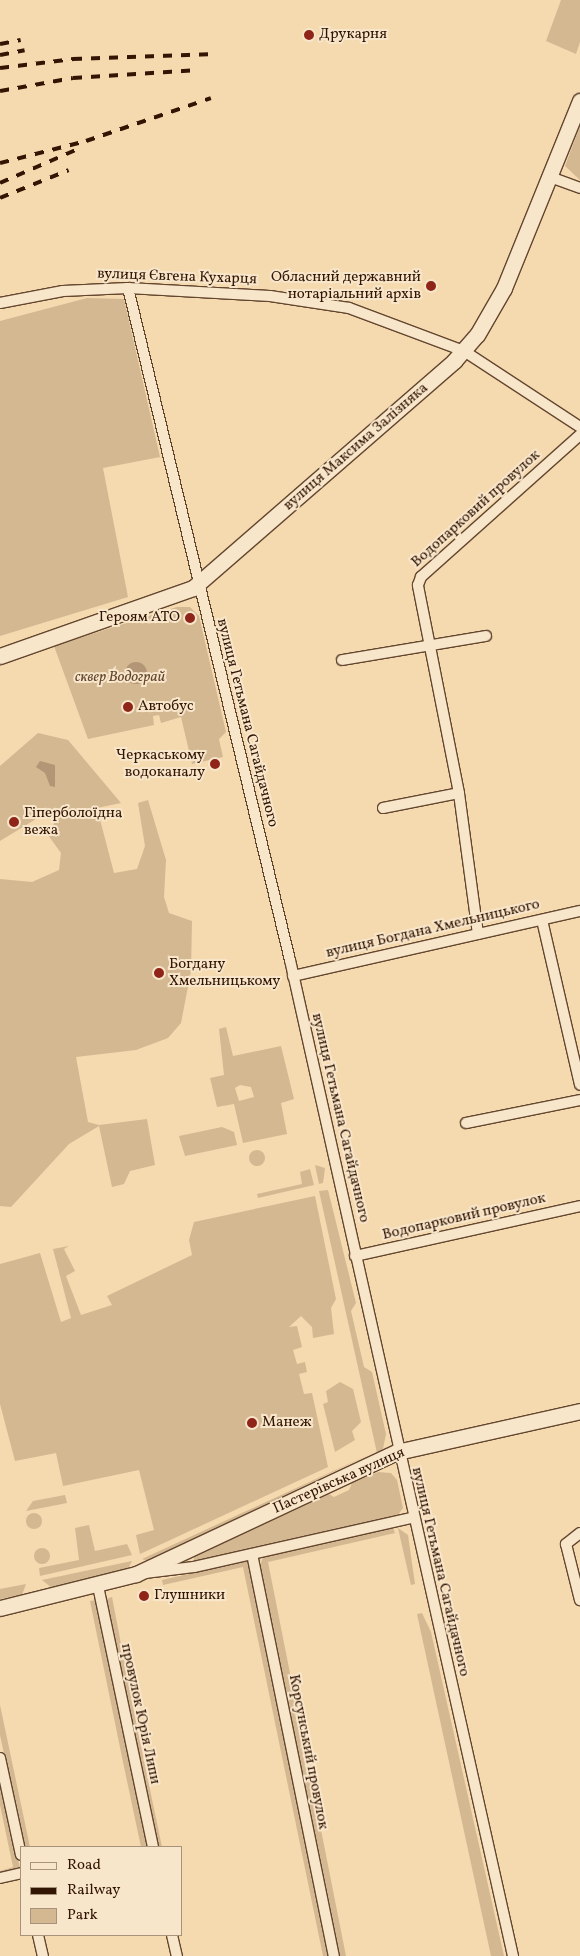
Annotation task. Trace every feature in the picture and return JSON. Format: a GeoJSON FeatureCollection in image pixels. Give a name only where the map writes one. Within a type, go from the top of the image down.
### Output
{"type":"FeatureCollection","features":[{"type":"Feature","properties":{"kind":"main road","name":"вулиця Максима Залізняка"},"geometry":{"type":"LineString","coordinates":[[0,656],[126,615],[200,584],[464,351],[504,288],[580,101]]}},
{"type":"Feature","properties":{"kind":"main road","name":"Пастерівська вулиця"},"geometry":{"type":"LineString","coordinates":[[0,1608],[98,1586],[136,1574],[397,1452],[580,1411]]}},
{"type":"Feature","properties":{"kind":"street"},"geometry":{"type":"LineString","coordinates":[[550,177],[580,188]]}},
{"type":"Feature","properties":{"kind":"street","name":"вулиця Євгена Кухарця"},"geometry":{"type":"LineString","coordinates":[[0,303],[63,291],[128,288],[318,302],[378,316],[464,351],[580,427]]}},
{"type":"Feature","properties":{"kind":"street","name":"вулиця Гетьмана Сагайдачного"},"geometry":{"type":"LineString","coordinates":[[128,288],[293,976],[397,1452],[513,1956]]}},
{"type":"Feature","properties":{"kind":"street","name":"Водопарковий провулок"},"geometry":{"type":"LineString","coordinates":[[478,934],[459,792],[418,585],[420,577],[580,435]]}},
{"type":"Feature","properties":{"kind":"street"},"geometry":{"type":"LineString","coordinates":[[342,660],[486,636]]}},
{"type":"Feature","properties":{"kind":"street"},"geometry":{"type":"LineString","coordinates":[[383,808],[459,792]]}},
{"type":"Feature","properties":{"kind":"street","name":"вулиця Богдана Хмельницького"},"geometry":{"type":"LineString","coordinates":[[293,976],[580,911]]}},
{"type":"Feature","properties":{"kind":"street"},"geometry":{"type":"LineString","coordinates":[[542,920],[580,1085]]}},
{"type":"Feature","properties":{"kind":"street"},"geometry":{"type":"LineString","coordinates":[[466,1123],[580,1100]]}},
{"type":"Feature","properties":{"kind":"street","name":"Водопарковий провулок"},"geometry":{"type":"LineString","coordinates":[[355,1256],[580,1206]]}},
{"type":"Feature","properties":{"kind":"street","name":"Пастерівська вулиця"},"geometry":{"type":"LineString","coordinates":[[136,1574],[252,1554],[412,1518]]}},
{"type":"Feature","properties":{"kind":"street"},"geometry":{"type":"LineString","coordinates":[[580,1533],[566,1544],[580,1600]]}},
{"type":"Feature","properties":{"kind":"street","name":"Корсунський провулок"},"geometry":{"type":"LineString","coordinates":[[252,1554],[334,1956]]}},
{"type":"Feature","properties":{"kind":"street","name":"провулок Юрія Липи"},"geometry":{"type":"LineString","coordinates":[[98,1586],[153,1846]]}},
{"type":"Feature","properties":{"kind":"street"},"geometry":{"type":"LineString","coordinates":[[0,1758],[20,1850]]}},
{"type":"Feature","properties":{"kind":"street"},"geometry":{"type":"LineString","coordinates":[[0,1878],[20,1873]]}},
{"type":"Feature","properties":{"kind":"street"},"geometry":{"type":"LineString","coordinates":[[38,1936],[43,1956]]}},
{"type":"Feature","properties":{"kind":"street"},"geometry":{"type":"LineString","coordinates":[[172,1936],[177,1956]]}},
{"type":"Feature","properties":{"kind":"green space"},"geometry":{"type":"Polygon","coordinates":[[[561,0],[580,0],[580,42],[576,54],[546,41],[561,0]]]}},
{"type":"Feature","properties":{"kind":"green space"},"geometry":{"type":"Polygon","coordinates":[[[580,126],[580,180],[565,166],[580,126]]]}},
{"type":"Feature","properties":{"kind":"green space"},"geometry":{"type":"Polygon","coordinates":[[[87,298],[124,299],[160,457],[103,468],[128,597],[0,636],[0,321],[87,298]]]}},
{"type":"Feature","properties":{"kind":"green space","name":"сквер Водограй"},"geometry":{"type":"Polygon","coordinates":[[[177,607],[190,607],[199,616],[226,732],[219,739],[223,757],[192,764],[181,717],[161,723],[159,715],[153,716],[154,725],[88,739],[54,646],[177,607]]]}},
{"type":"Feature","properties":{"kind":"green space"},"geometry":{"type":"Polygon","coordinates":[[[38,733],[68,740],[121,803],[97,808],[114,873],[137,869],[145,846],[138,803],[148,800],[166,860],[164,897],[169,913],[192,921],[191,971],[181,1023],[168,1038],[136,1050],[76,1057],[88,1122],[99,1125],[147,1119],[155,1165],[130,1171],[124,1184],[112,1187],[99,1126],[69,1144],[11,1207],[0,1206],[0,879],[32,882],[59,870],[61,853],[48,835],[58,816],[54,808],[0,841],[0,766],[38,733]]]}},
{"type":"Feature","properties":{"kind":"green space"},"geometry":{"type":"Polygon","coordinates":[[[226,1027],[233,1056],[281,1046],[294,1099],[281,1103],[287,1134],[243,1143],[234,1104],[217,1107],[210,1078],[224,1075],[219,1029],[226,1027]],[[240,1085],[235,1088],[239,1101],[254,1097],[251,1087],[240,1085]]]}},
{"type":"Feature","properties":{"kind":"green space"},"geometry":{"type":"Polygon","coordinates":[[[222,1127],[234,1132],[237,1145],[185,1156],[179,1136],[222,1127]]]}},
{"type":"Feature","properties":{"kind":"green space"},"geometry":{"type":"Polygon","coordinates":[[[257,1150],[265,1158],[257,1166],[249,1158],[257,1150]]]}},
{"type":"Feature","properties":{"kind":"green space"},"geometry":{"type":"Polygon","coordinates":[[[315,1165],[325,1168],[323,1183],[319,1184],[315,1165]]]}},
{"type":"Feature","properties":{"kind":"green space"},"geometry":{"type":"Polygon","coordinates":[[[310,1169],[314,1185],[258,1198],[257,1194],[302,1184],[300,1172],[310,1169]]]}},
{"type":"Feature","properties":{"kind":"green space"},"geometry":{"type":"Polygon","coordinates":[[[328,1190],[356,1303],[351,1311],[364,1367],[372,1372],[386,1434],[383,1449],[377,1453],[319,1191],[328,1190]]]}},
{"type":"Feature","properties":{"kind":"green space"},"geometry":{"type":"Polygon","coordinates":[[[315,1196],[336,1299],[331,1308],[334,1334],[313,1338],[312,1327],[301,1316],[289,1327],[297,1326],[302,1347],[293,1350],[297,1364],[305,1362],[307,1372],[299,1374],[304,1394],[312,1393],[328,1467],[140,1554],[136,1535],[154,1530],[139,1470],[63,1486],[56,1453],[15,1461],[0,1404],[0,1264],[40,1253],[61,1322],[71,1318],[53,1249],[69,1246],[64,1249],[75,1271],[66,1276],[81,1315],[112,1305],[107,1296],[192,1255],[189,1240],[194,1222],[315,1196]]]}},
{"type":"Feature","properties":{"kind":"green space"},"geometry":{"type":"Polygon","coordinates":[[[340,1382],[353,1389],[361,1422],[352,1431],[355,1440],[335,1452],[323,1404],[328,1402],[326,1391],[340,1382]]]}},
{"type":"Feature","properties":{"kind":"green space"},"geometry":{"type":"Polygon","coordinates":[[[370,1454],[148,1561],[142,1559],[370,1454]]]}},
{"type":"Feature","properties":{"kind":"green space"},"geometry":{"type":"Polygon","coordinates":[[[378,1472],[391,1473],[397,1480],[403,1508],[398,1515],[194,1561],[194,1557],[329,1494],[334,1497],[349,1490],[352,1483],[378,1472]]]}},
{"type":"Feature","properties":{"kind":"green space"},"geometry":{"type":"Polygon","coordinates":[[[65,1495],[67,1503],[26,1511],[33,1501],[65,1495]]]}},
{"type":"Feature","properties":{"kind":"green space"},"geometry":{"type":"Polygon","coordinates":[[[34,1513],[42,1521],[34,1529],[26,1521],[34,1513]]]}},
{"type":"Feature","properties":{"kind":"green space"},"geometry":{"type":"Polygon","coordinates":[[[89,1525],[95,1551],[127,1544],[132,1555],[40,1576],[39,1568],[79,1560],[75,1528],[89,1525]]]}},
{"type":"Feature","properties":{"kind":"green space"},"geometry":{"type":"Polygon","coordinates":[[[393,1528],[395,1533],[268,1562],[346,1956],[337,1956],[259,1568],[263,1557],[393,1528]]]}},
{"type":"Feature","properties":{"kind":"green space"},"geometry":{"type":"Polygon","coordinates":[[[398,1528],[408,1535],[415,1584],[411,1585],[398,1528]]]}},
{"type":"Feature","properties":{"kind":"green space"},"geometry":{"type":"Polygon","coordinates":[[[42,1548],[50,1556],[42,1564],[34,1556],[42,1548]]]}},
{"type":"Feature","properties":{"kind":"green space"},"geometry":{"type":"Polygon","coordinates":[[[132,1561],[128,1569],[52,1588],[42,1580],[132,1561]]]}},
{"type":"Feature","properties":{"kind":"green space"},"geometry":{"type":"Polygon","coordinates":[[[246,1561],[250,1564],[330,1956],[323,1956],[243,1567],[163,1585],[162,1580],[246,1561]]]}},
{"type":"Feature","properties":{"kind":"green space"},"geometry":{"type":"Polygon","coordinates":[[[26,1584],[22,1595],[0,1599],[0,1589],[26,1584]]]}},
{"type":"Feature","properties":{"kind":"green space"},"geometry":{"type":"Polygon","coordinates":[[[112,1597],[162,1846],[157,1846],[131,1733],[106,1599],[112,1597]]]}},
{"type":"Feature","properties":{"kind":"green space"},"geometry":{"type":"Polygon","coordinates":[[[97,1600],[150,1846],[141,1846],[90,1601],[97,1600]]]}},
{"type":"Feature","properties":{"kind":"green space"},"geometry":{"type":"Polygon","coordinates":[[[422,1613],[431,1632],[504,1956],[491,1956],[417,1614],[422,1613]]]}},
{"type":"Feature","properties":{"kind":"green space"},"geometry":{"type":"Polygon","coordinates":[[[0,1705],[30,1846],[24,1846],[0,1735],[0,1705]]]}},
{"type":"Feature","properties":{"kind":"green space"},"geometry":{"type":"Polygon","coordinates":[[[0,1778],[20,1868],[0,1875],[0,1871],[13,1867],[0,1805],[0,1778]]]}},
{"type":"Feature","properties":{"kind":"shaded area"},"geometry":{"type":"Polygon","coordinates":[[[136,662],[144,665],[147,673],[144,681],[136,684],[128,681],[125,673],[128,665],[136,662]]]}},
{"type":"Feature","properties":{"kind":"shaded area"},"geometry":{"type":"Polygon","coordinates":[[[40,761],[55,765],[55,787],[50,786],[45,773],[36,767],[40,761]]]}},
{"type":"Feature","properties":{"kind":"railway"},"geometry":{"type":"LineString","coordinates":[[0,44],[21,40]]}},
{"type":"Feature","properties":{"kind":"railway"},"geometry":{"type":"LineString","coordinates":[[0,55],[25,50]]}},
{"type":"Feature","properties":{"kind":"railway"},"geometry":{"type":"LineString","coordinates":[[0,68],[73,59],[216,54]]}},
{"type":"Feature","properties":{"kind":"railway"},"geometry":{"type":"LineString","coordinates":[[0,91],[73,78],[199,70]]}},
{"type":"Feature","properties":{"kind":"railway"},"geometry":{"type":"LineString","coordinates":[[0,163],[86,141],[211,98]]}},
{"type":"Feature","properties":{"kind":"railway"},"geometry":{"type":"LineString","coordinates":[[0,183],[78,149]]}},
{"type":"Feature","properties":{"kind":"railway"},"geometry":{"type":"LineString","coordinates":[[0,198],[69,170]]}},
{"type":"Feature","properties":{"kind":"place","name":"Друкарня"},"geometry":{"type":"Point","coordinates":[309,35]}},
{"type":"Feature","properties":{"kind":"place","name":"Обласний державний нотаріальний архів"},"geometry":{"type":"Point","coordinates":[431,286]}},
{"type":"Feature","properties":{"kind":"place","name":"Героям АТО"},"geometry":{"type":"Point","coordinates":[190,618]}},
{"type":"Feature","properties":{"kind":"place","name":"Автобус"},"geometry":{"type":"Point","coordinates":[128,707]}},
{"type":"Feature","properties":{"kind":"place","name":"Черкаському водоканалу"},"geometry":{"type":"Point","coordinates":[215,764]}},
{"type":"Feature","properties":{"kind":"place","name":"Гіперболоїдна вежа"},"geometry":{"type":"Point","coordinates":[14,822]}},
{"type":"Feature","properties":{"kind":"place","name":"Богдану Хмельницькому"},"geometry":{"type":"Point","coordinates":[159,973]}},
{"type":"Feature","properties":{"kind":"place","name":"Манеж"},"geometry":{"type":"Point","coordinates":[252,1423]}},
{"type":"Feature","properties":{"kind":"place","name":"Глушники"},"geometry":{"type":"Point","coordinates":[144,1596]}}]}
